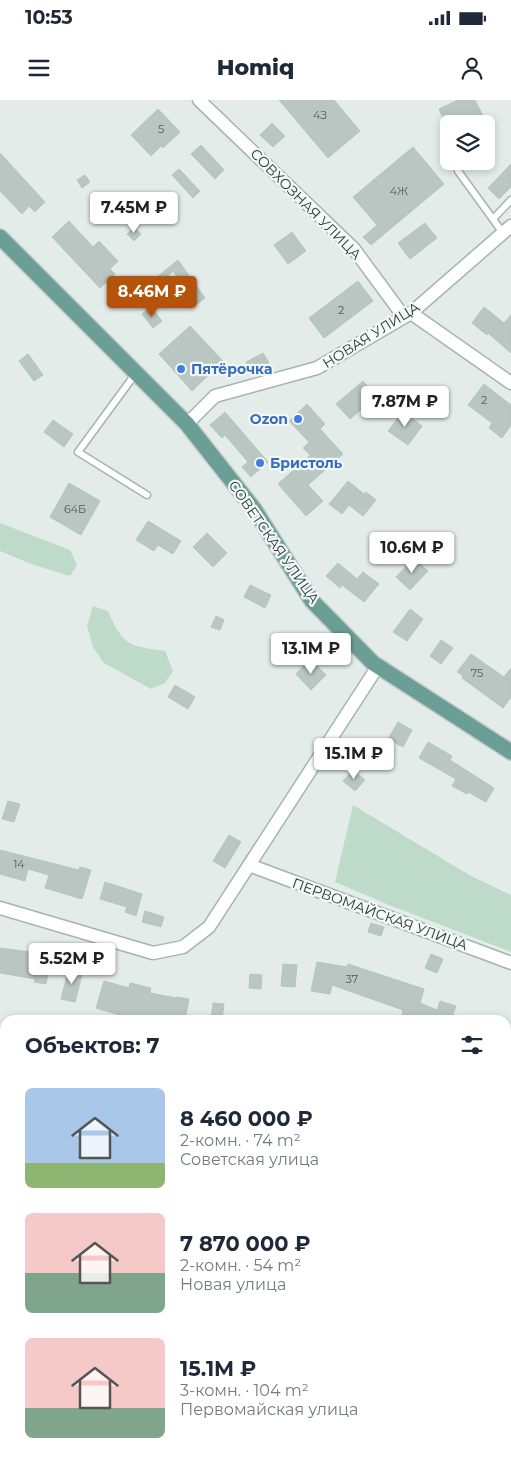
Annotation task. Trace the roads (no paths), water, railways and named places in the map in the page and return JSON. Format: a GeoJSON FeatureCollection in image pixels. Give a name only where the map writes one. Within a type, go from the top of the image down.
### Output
{"type":"FeatureCollection","features":[{"type":"Feature","properties":{"kind":"main road","name":"СОВЕТСКАЯ УЛИЦА"},"geometry":{"type":"LineString","coordinates":[[0,237],[188,424],[254,509],[312,601],[378,666],[511,752]]}},
{"type":"Feature","properties":{"kind":"street","name":"СОВХОЗНАЯ УЛИЦА"},"geometry":{"type":"LineString","coordinates":[[199,100],[354,249],[407,315],[511,383]]}},
{"type":"Feature","properties":{"kind":"street","name":"НОВАЯ УЛИЦА"},"geometry":{"type":"LineString","coordinates":[[188,424],[216,396],[317,368],[407,315],[507,230]]}},
{"type":"Feature","properties":{"kind":"street"},"geometry":{"type":"LineString","coordinates":[[0,908],[153,953],[183,947],[209,928],[378,666]]}},
{"type":"Feature","properties":{"kind":"street","name":"ПЕРВОМАЙСКАЯ УЛИЦА"},"geometry":{"type":"LineString","coordinates":[[249,865],[511,963]]}},
{"type":"Feature","properties":{"kind":"lane"},"geometry":{"type":"LineString","coordinates":[[458,171],[493,219],[507,230]]}},
{"type":"Feature","properties":{"kind":"lane"},"geometry":{"type":"LineString","coordinates":[[493,219],[511,200]]}},
{"type":"Feature","properties":{"kind":"lane"},"geometry":{"type":"LineString","coordinates":[[136,372],[78,452],[148,495]]}},
{"type":"Feature","properties":{"kind":"place","name":"Пятёрочка"},"geometry":{"type":"Point","coordinates":[181,369]}},
{"type":"Feature","properties":{"kind":"place","name":"Ozon"},"geometry":{"type":"Point","coordinates":[298,419]}},
{"type":"Feature","properties":{"kind":"place","name":"Бристоль"},"geometry":{"type":"Point","coordinates":[260,463]}}]}
